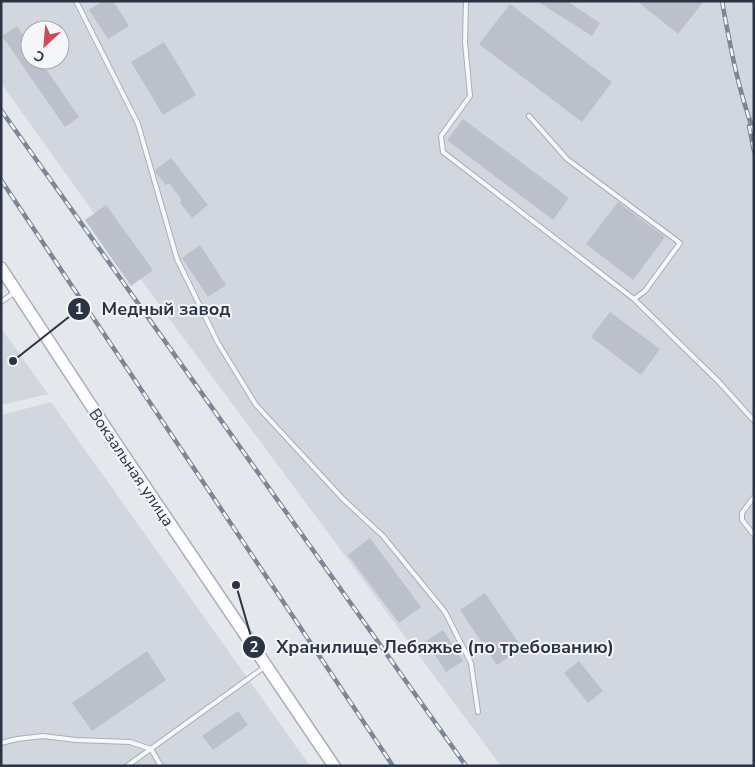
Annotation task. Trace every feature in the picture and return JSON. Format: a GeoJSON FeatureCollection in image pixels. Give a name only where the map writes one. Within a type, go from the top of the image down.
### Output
{"type":"FeatureCollection","features":[{"type":"Feature","properties":{"kind":"main road","name":"Вокзальная улица"},"geometry":{"type":"LineString","coordinates":[[1,268],[117,446],[334,766]]}},
{"type":"Feature","properties":{"kind":"lane"},"geometry":{"type":"LineString","coordinates":[[76,1],[138,124],[177,259],[218,343],[256,406],[343,500],[383,536],[445,612],[471,663],[478,712]]}},
{"type":"Feature","properties":{"kind":"lane"},"geometry":{"type":"LineString","coordinates":[[466,1],[464,42],[470,96],[441,136],[443,152],[634,299],[719,382],[754,422]]}},
{"type":"Feature","properties":{"kind":"lane"},"geometry":{"type":"LineString","coordinates":[[529,116],[567,159],[680,243],[644,291],[634,299]]}},
{"type":"Feature","properties":{"kind":"lane"},"geometry":{"type":"LineString","coordinates":[[1,302],[17,291]]}},
{"type":"Feature","properties":{"kind":"lane"},"geometry":{"type":"LineString","coordinates":[[754,497],[742,512],[742,520],[754,535]]}},
{"type":"Feature","properties":{"kind":"lane"},"geometry":{"type":"LineString","coordinates":[[127,766],[266,666]]}},
{"type":"Feature","properties":{"kind":"lane"},"geometry":{"type":"LineString","coordinates":[[1,743],[44,736],[76,740],[130,742],[151,750],[161,766]]}},
{"type":"Feature","properties":{"kind":"shaded area"},"geometry":{"type":"Polygon","coordinates":[[[1,1],[754,1],[754,766],[501,766],[165,313],[1,83],[1,1]]]}},
{"type":"Feature","properties":{"kind":"shaded area"},"geometry":{"type":"Polygon","coordinates":[[[1,328],[48,394],[1,405],[1,328]]]}},
{"type":"Feature","properties":{"kind":"shaded area"},"geometry":{"type":"Polygon","coordinates":[[[51,402],[310,766],[1,766],[1,415],[51,402]]]}},
{"type":"Feature","properties":{"kind":"building"},"geometry":{"type":"Polygon","coordinates":[[[103,1],[113,1],[129,26],[108,39],[89,10],[103,1]]]}},
{"type":"Feature","properties":{"kind":"building"},"geometry":{"type":"Polygon","coordinates":[[[537,1],[567,1],[600,23],[592,36],[537,1]]]}},
{"type":"Feature","properties":{"kind":"building"},"geometry":{"type":"Polygon","coordinates":[[[637,1],[704,1],[678,34],[637,1]]]}},
{"type":"Feature","properties":{"kind":"building"},"geometry":{"type":"Polygon","coordinates":[[[510,4],[612,82],[582,122],[479,44],[510,4]]]}},
{"type":"Feature","properties":{"kind":"building"},"geometry":{"type":"Polygon","coordinates":[[[17,26],[20,30],[20,62],[2,36],[17,26]]]}},
{"type":"Feature","properties":{"kind":"building"},"geometry":{"type":"Polygon","coordinates":[[[164,42],[196,95],[163,115],[131,62],[164,42]]]}},
{"type":"Feature","properties":{"kind":"building"},"geometry":{"type":"Polygon","coordinates":[[[26,70],[47,70],[79,117],[65,127],[26,70]]]}},
{"type":"Feature","properties":{"kind":"building"},"geometry":{"type":"Polygon","coordinates":[[[463,119],[569,198],[553,220],[447,140],[463,119]]]}},
{"type":"Feature","properties":{"kind":"building"},"geometry":{"type":"Polygon","coordinates":[[[171,158],[208,205],[192,218],[180,203],[182,200],[169,183],[166,185],[156,173],[155,170],[171,158]]]}},
{"type":"Feature","properties":{"kind":"building"},"geometry":{"type":"Polygon","coordinates":[[[618,202],[665,237],[633,280],[586,244],[618,202]]]}},
{"type":"Feature","properties":{"kind":"building"},"geometry":{"type":"Polygon","coordinates":[[[106,205],[153,270],[131,286],[85,220],[106,205]]]}},
{"type":"Feature","properties":{"kind":"building"},"geometry":{"type":"Polygon","coordinates":[[[200,245],[226,285],[208,297],[182,258],[200,245]]]}},
{"type":"Feature","properties":{"kind":"building"},"geometry":{"type":"Polygon","coordinates":[[[610,312],[660,349],[641,375],[591,337],[610,312]]]}},
{"type":"Feature","properties":{"kind":"building"},"geometry":{"type":"Polygon","coordinates":[[[370,538],[421,607],[399,623],[348,555],[370,538]]]}},
{"type":"Feature","properties":{"kind":"building"},"geometry":{"type":"Polygon","coordinates":[[[485,593],[522,648],[497,665],[460,610],[485,593]]]}},
{"type":"Feature","properties":{"kind":"building"},"geometry":{"type":"Polygon","coordinates":[[[443,630],[463,661],[446,672],[426,641],[443,630]]]}},
{"type":"Feature","properties":{"kind":"building"},"geometry":{"type":"Polygon","coordinates":[[[147,651],[166,680],[92,731],[72,703],[147,651]]]}},
{"type":"Feature","properties":{"kind":"building"},"geometry":{"type":"Polygon","coordinates":[[[579,661],[603,691],[588,703],[564,673],[579,661]]]}},
{"type":"Feature","properties":{"kind":"building"},"geometry":{"type":"Polygon","coordinates":[[[238,711],[248,725],[213,750],[202,736],[238,711]]]}},
{"type":"Feature","properties":{"kind":"railway"},"geometry":{"type":"LineString","coordinates":[[722,1],[739,84],[754,132]]}},
{"type":"Feature","properties":{"kind":"railway"},"geometry":{"type":"LineString","coordinates":[[1,110],[466,766]]}},
{"type":"Feature","properties":{"kind":"railway"},"geometry":{"type":"LineString","coordinates":[[749,126],[754,151]]}},
{"type":"Feature","properties":{"kind":"railway"},"geometry":{"type":"LineString","coordinates":[[1,180],[393,766]]}},
{"type":"Feature","properties":{"kind":"place","name":"Медный завод"},"geometry":{"type":"Point","coordinates":[13,361]}},
{"type":"Feature","properties":{"kind":"place","name":"Хранилище Лебяжье (по требованию)"},"geometry":{"type":"Point","coordinates":[236,585]}}]}
